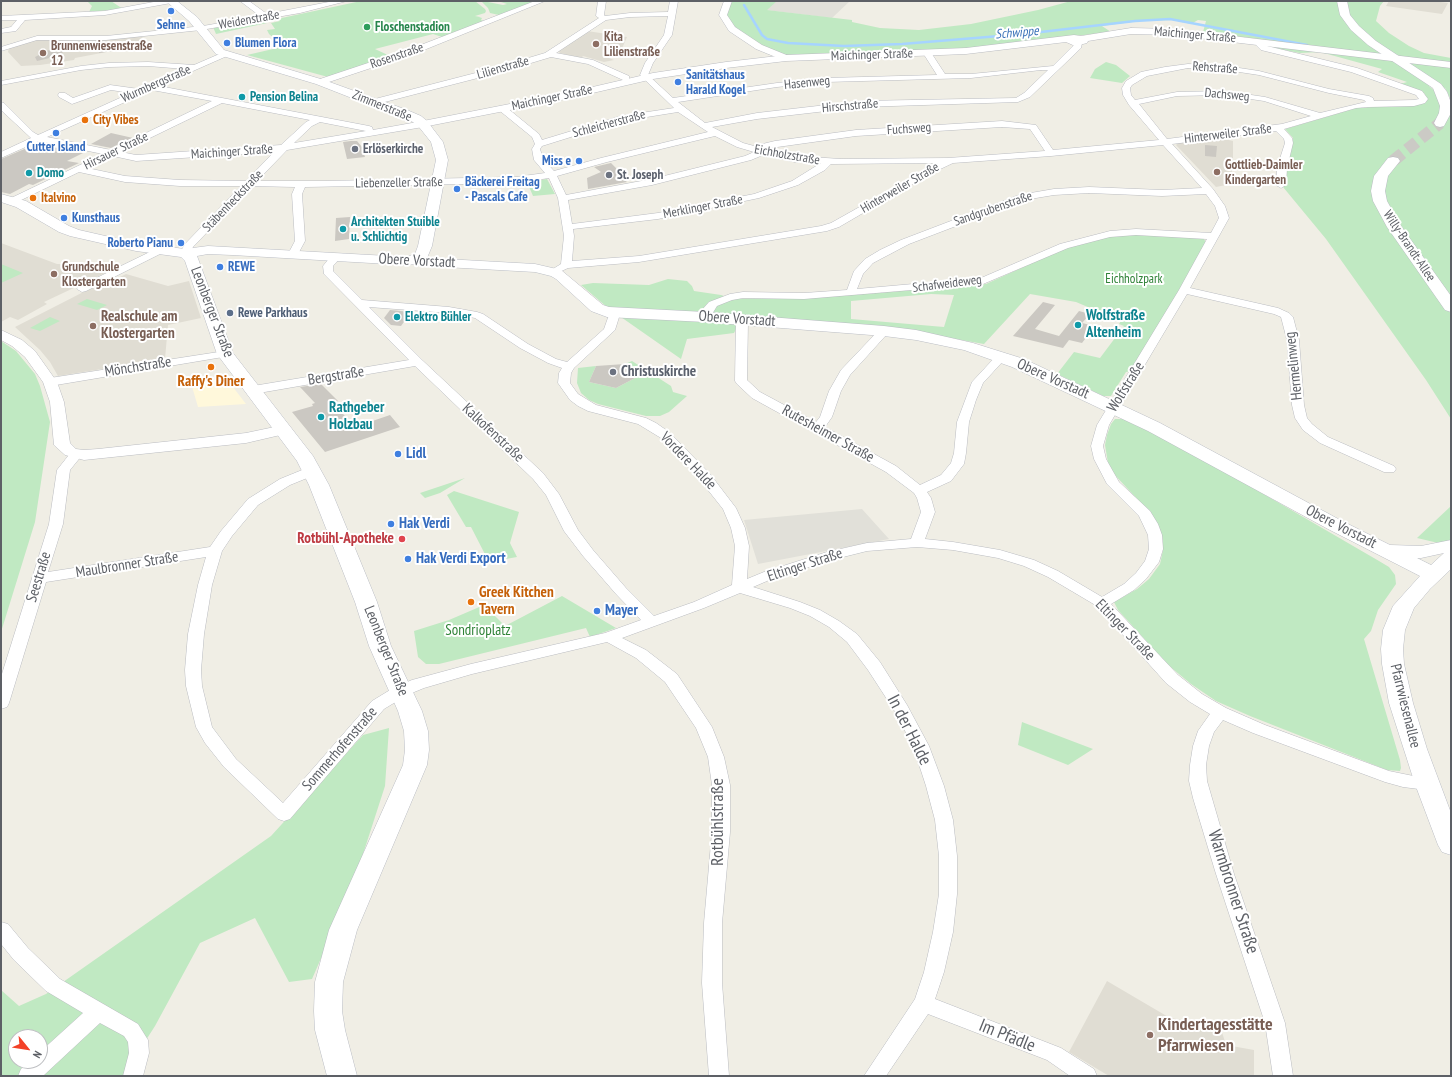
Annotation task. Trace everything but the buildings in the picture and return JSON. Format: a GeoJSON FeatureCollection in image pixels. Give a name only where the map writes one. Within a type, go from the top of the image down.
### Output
{"type":"FeatureCollection","features":[{"type":"Feature","properties":{"kind":"main road"},"geometry":{"type":"LineString","coordinates":[[171,1],[184,10],[201,27],[218,50],[224,54]]}},
{"type":"Feature","properties":{"kind":"main road"},"geometry":{"type":"LineString","coordinates":[[1342,1],[1345,15],[1355,28],[1372,43],[1431,81],[1441,92],[1446,106],[1445,113],[1440,123]]}},
{"type":"Feature","properties":{"kind":"main road","name":"Zimmerstraße"},"geometry":{"type":"LineString","coordinates":[[224,54],[280,69],[320,82],[416,119],[423,124],[437,142],[442,160],[426,246],[421,256],[416,259]]}},
{"type":"Feature","properties":{"kind":"main road","name":"Willy-Brandt-Allee"},"geometry":{"type":"LineString","coordinates":[[1393,161],[1381,176],[1378,191],[1385,214],[1451,307]]}},
{"type":"Feature","properties":{"kind":"main road","name":"Obere Vorstadt"},"geometry":{"type":"LineString","coordinates":[[6,200],[32,210],[64,229],[82,235],[136,247],[185,253],[217,250],[406,261],[416,259],[427,262],[559,269],[564,278],[597,308],[614,314],[705,317],[884,331],[941,340],[986,351],[1114,408],[1182,442],[1298,505],[1433,574]]}},
{"type":"Feature","properties":{"kind":"main road","name":"Leonberger Straße"},"geometry":{"type":"LineString","coordinates":[[185,253],[192,259],[225,354],[306,460],[319,485],[366,602],[380,646],[410,711],[416,731],[417,750],[415,764],[409,781],[343,930],[329,982],[328,1011],[330,1030],[342,1076]]}},
{"type":"Feature","properties":{"kind":"main road"},"geometry":{"type":"LineString","coordinates":[[1382,548],[1421,552],[1451,546]]}},
{"type":"Feature","properties":{"kind":"main road"},"geometry":{"type":"LineString","coordinates":[[1433,574],[1451,558]]}},
{"type":"Feature","properties":{"kind":"main road","name":"Pfarrwiesenallee"},"geometry":{"type":"LineString","coordinates":[[1433,574],[1404,606],[1396,624],[1392,644],[1393,664],[1401,703],[1426,784],[1451,845]]}},
{"type":"Feature","properties":{"kind":"street"},"geometry":{"type":"LineString","coordinates":[[1,18],[78,15],[134,8],[171,1]]}},
{"type":"Feature","properties":{"kind":"street"},"geometry":{"type":"LineString","coordinates":[[244,1],[266,17]]}},
{"type":"Feature","properties":{"kind":"street","name":"Weidenstraße"},"geometry":{"type":"LineString","coordinates":[[1,49],[40,37],[72,39],[112,37],[201,27],[266,17],[328,2],[343,1]]}},
{"type":"Feature","properties":{"kind":"street","name":"Rosenstraße"},"geometry":{"type":"LineString","coordinates":[[320,82],[416,50],[541,1]]}},
{"type":"Feature","properties":{"kind":"street"},"geometry":{"type":"LineString","coordinates":[[602,1],[600,16],[604,18],[630,15],[672,14]]}},
{"type":"Feature","properties":{"kind":"street"},"geometry":{"type":"LineString","coordinates":[[646,78],[645,71],[668,35],[674,1]]}},
{"type":"Feature","properties":{"kind":"street"},"geometry":{"type":"LineString","coordinates":[[728,1],[723,15],[732,29],[759,47],[786,58]]}},
{"type":"Feature","properties":{"kind":"street"},"geometry":{"type":"LineString","coordinates":[[1,31],[14,27],[21,20],[21,18]]}},
{"type":"Feature","properties":{"kind":"street","name":"Lilienstraße"},"geometry":{"type":"LineString","coordinates":[[374,102],[498,70],[550,54],[604,18]]}},
{"type":"Feature","properties":{"kind":"street","name":"Maichinger Straße"},"geometry":{"type":"LineString","coordinates":[[37,138],[123,156],[150,158],[284,148],[503,109],[646,78],[786,58],[966,51],[1076,40],[1123,32],[1150,31],[1262,42],[1451,65]]}},
{"type":"Feature","properties":{"kind":"street","name":"Hirschstraße"},"geometry":{"type":"LineString","coordinates":[[703,126],[757,116],[854,105],[943,100],[999,108],[1015,100],[1024,98],[1078,46],[1076,40]]}},
{"type":"Feature","properties":{"kind":"street","name":"Maichinger Straße"},"geometry":{"type":"LineString","coordinates":[[1262,42],[1260,45],[1266,49],[1349,69],[1420,93]]}},
{"type":"Feature","properties":{"kind":"street"},"geometry":{"type":"LineString","coordinates":[[927,53],[943,77]]}},
{"type":"Feature","properties":{"kind":"street","name":"Wurmbergstraße"},"geometry":{"type":"LineString","coordinates":[[1,155],[224,54]]}},
{"type":"Feature","properties":{"kind":"street"},"geometry":{"type":"LineString","coordinates":[[550,54],[590,62],[626,78]]}},
{"type":"Feature","properties":{"kind":"street"},"geometry":{"type":"LineString","coordinates":[[1,83],[81,68],[109,65],[148,64],[193,67]]}},
{"type":"Feature","properties":{"kind":"street","name":"Rehstraße"},"geometry":{"type":"LineString","coordinates":[[1165,142],[1132,102],[1127,95],[1126,88],[1135,78],[1166,68],[1196,66],[1230,68],[1259,73],[1329,91],[1366,98],[1371,102],[1368,104]]}},
{"type":"Feature","properties":{"kind":"street","name":"Hasenweg"},"geometry":{"type":"LineString","coordinates":[[671,101],[777,85],[826,80],[985,75],[1041,68],[1054,68]]}},
{"type":"Feature","properties":{"kind":"street","name":"Eichholzstraße"},"geometry":{"type":"LineString","coordinates":[[646,78],[680,109],[703,126],[715,133],[758,151],[795,159],[828,162],[951,160]]}},
{"type":"Feature","properties":{"kind":"street"},"geometry":{"type":"LineString","coordinates":[[62,95],[72,101],[110,87],[140,92]]}},
{"type":"Feature","properties":{"kind":"street"},"geometry":{"type":"LineString","coordinates":[[150,87],[382,131]]}},
{"type":"Feature","properties":{"kind":"street","name":"Dachsweg"},"geometry":{"type":"LineString","coordinates":[[1132,102],[1177,94],[1224,93],[1265,100],[1320,116]]}},
{"type":"Feature","properties":{"kind":"street","name":"Hinterweiler Straße"},"geometry":{"type":"LineString","coordinates":[[559,269],[639,259],[823,230],[835,225],[926,172],[951,160],[1051,153],[1165,142],[1278,128],[1368,104],[1418,102],[1424,99],[1420,93]]}},
{"type":"Feature","properties":{"kind":"street","name":"Hirsauer Straße"},"geometry":{"type":"LineString","coordinates":[[6,200],[78,169],[220,101]]}},
{"type":"Feature","properties":{"kind":"street"},"geometry":{"type":"LineString","coordinates":[[1,105],[30,134],[37,138]]}},
{"type":"Feature","properties":{"kind":"street"},"geometry":{"type":"LineString","coordinates":[[999,108],[1002,124]]}},
{"type":"Feature","properties":{"kind":"street"},"geometry":{"type":"LineString","coordinates":[[503,109],[536,136],[539,144],[536,149],[540,160],[555,179],[562,198],[568,227],[569,241],[559,269]]}},
{"type":"Feature","properties":{"kind":"street","name":"Schleicherstraße"},"geometry":{"type":"LineString","coordinates":[[539,144],[621,119],[680,109]]}},
{"type":"Feature","properties":{"kind":"street","name":"Stäbenheckstraße"},"geometry":{"type":"LineString","coordinates":[[185,253],[189,246],[284,148],[309,124],[318,120]]}},
{"type":"Feature","properties":{"kind":"street","name":"Fuchsweg"},"geometry":{"type":"LineString","coordinates":[[562,198],[652,182],[702,170],[748,158],[765,146],[783,142],[856,133],[1002,124],[1032,127],[1051,153]]}},
{"type":"Feature","properties":{"kind":"street","name":"Hinterweiler Straße"},"geometry":{"type":"LineString","coordinates":[[1278,128],[1288,138],[1289,143],[1282,168],[1281,185]]}},
{"type":"Feature","properties":{"kind":"street","name":"Liebenzeller Straße"},"geometry":{"type":"LineString","coordinates":[[78,169],[145,181],[249,184],[516,180],[551,174],[715,133]]}},
{"type":"Feature","properties":{"kind":"street","name":"Wolfstraße"},"geometry":{"type":"LineString","coordinates":[[1102,603],[1129,587],[1141,576],[1152,562],[1156,549],[1155,535],[1145,514],[1114,484],[1099,457],[1098,446],[1103,425],[1184,290],[1224,218],[1220,206],[1210,192],[1165,142]]}},
{"type":"Feature","properties":{"kind":"street","name":"Hirsauer Straße"},"geometry":{"type":"LineString","coordinates":[[90,171],[123,156]]}},
{"type":"Feature","properties":{"kind":"street","name":"Merklinger Straße"},"geometry":{"type":"LineString","coordinates":[[568,227],[658,216],[756,196],[795,183],[822,168],[828,162]]}},
{"type":"Feature","properties":{"kind":"street"},"geometry":{"type":"LineString","coordinates":[[293,254],[300,241],[297,194],[301,184]]}},
{"type":"Feature","properties":{"kind":"street","name":"Sandgrubenstraße"},"geometry":{"type":"LineString","coordinates":[[852,293],[852,288],[858,273],[869,261],[884,252],[905,242],[1022,197],[1054,192],[1089,190],[1169,193],[1210,192]]}},
{"type":"Feature","properties":{"kind":"street","name":"Schafweideweg"},"geometry":{"type":"LineString","coordinates":[[705,317],[707,311],[713,304],[730,297],[755,295],[804,296],[852,293],[983,281],[1064,246],[1110,234],[1148,232],[1215,236]]}},
{"type":"Feature","properties":{"kind":"street"},"geometry":{"type":"LineString","coordinates":[[82,289],[162,249]]}},
{"type":"Feature","properties":{"kind":"street","name":"Kalkofenstraße"},"geometry":{"type":"LineString","coordinates":[[336,256],[328,266],[328,272],[361,303],[418,362],[538,476],[552,494],[571,531],[588,553],[621,591],[651,621]]}},
{"type":"Feature","properties":{"kind":"street","name":"Hermelinweg"},"geometry":{"type":"LineString","coordinates":[[1184,290],[1278,311],[1285,315],[1287,317],[1293,340],[1298,406],[1301,418],[1307,427],[1324,440],[1389,469]]}},
{"type":"Feature","properties":{"kind":"street"},"geometry":{"type":"LineString","coordinates":[[361,303],[449,310],[473,314],[479,316],[524,346],[552,361],[569,366],[609,330],[614,314]]}},
{"type":"Feature","properties":{"kind":"street","name":"Rutesheimer Straße"},"geometry":{"type":"LineString","coordinates":[[742,320],[741,381],[756,395],[891,469],[919,490],[924,498],[928,512],[917,543]]}},
{"type":"Feature","properties":{"kind":"street"},"geometry":{"type":"LineString","coordinates":[[818,428],[826,417],[835,391],[845,373],[882,335],[884,331]]}},
{"type":"Feature","properties":{"kind":"street"},"geometry":{"type":"LineString","coordinates":[[1,334],[17,343],[30,354],[50,382],[57,402],[62,445],[66,450],[77,454],[98,454],[246,438],[284,430]]}},
{"type":"Feature","properties":{"kind":"street","name":"Mönchstraße"},"geometry":{"type":"LineString","coordinates":[[50,382],[225,354]]}},
{"type":"Feature","properties":{"kind":"street"},"geometry":{"type":"LineString","coordinates":[[919,490],[946,478],[957,464],[960,453],[963,422],[970,400],[978,382],[1001,357]]}},
{"type":"Feature","properties":{"kind":"street","name":"Bergstraße"},"geometry":{"type":"LineString","coordinates":[[254,390],[418,362]]}},
{"type":"Feature","properties":{"kind":"street","name":"Vordere Halde"},"geometry":{"type":"LineString","coordinates":[[569,366],[564,383],[574,398],[592,408],[642,421],[652,426],[665,435],[692,462],[718,493],[733,516],[742,546],[739,588]]}},
{"type":"Feature","properties":{"kind":"street","name":"Seestraße"},"geometry":{"type":"LineString","coordinates":[[1,703],[56,524],[64,470],[77,454]]}},
{"type":"Feature","properties":{"kind":"street"},"geometry":{"type":"LineString","coordinates":[[214,551],[253,502],[285,482],[312,471]]}},
{"type":"Feature","properties":{"kind":"street","name":"Eltinger Straße"},"geometry":{"type":"LineString","coordinates":[[739,588],[769,575],[827,556],[867,547],[917,543],[979,550],[1000,554],[1029,563],[1079,588],[1102,603],[1172,679],[1196,698],[1220,712],[1259,729],[1385,776],[1403,781],[1426,784]]}},
{"type":"Feature","properties":{"kind":"street","name":"Maulbronner Straße"},"geometry":{"type":"LineString","coordinates":[[39,578],[214,551]]}},
{"type":"Feature","properties":{"kind":"street","name":"Sommerhofenstraße"},"geometry":{"type":"LineString","coordinates":[[214,551],[205,585],[196,634],[193,670],[194,686],[200,712],[204,727],[211,739],[230,763],[284,814],[378,705],[401,691]]}},
{"type":"Feature","properties":{"kind":"street"},"geometry":{"type":"LineString","coordinates":[[401,691],[418,684],[471,669],[609,637],[700,605],[739,588]]}},
{"type":"Feature","properties":{"kind":"street","name":"In der Halde"},"geometry":{"type":"LineString","coordinates":[[739,588],[795,605],[815,613],[834,624],[852,638],[865,654],[894,697],[921,746],[927,759],[944,820],[948,856],[948,894],[943,932],[934,972],[924,1003],[874,1076]]}},
{"type":"Feature","properties":{"kind":"street","name":"Rotbühlstraße"},"geometry":{"type":"LineString","coordinates":[[609,637],[641,654],[671,678],[704,727],[716,757],[721,785],[721,832],[713,923],[712,983],[719,1076]]}},
{"type":"Feature","properties":{"kind":"street","name":"Warmbronner Straße"},"geometry":{"type":"LineString","coordinates":[[1220,712],[1206,731],[1201,746],[1198,765],[1198,781],[1225,874],[1268,997],[1275,1023],[1283,1076]]}},
{"type":"Feature","properties":{"kind":"street"},"geometry":{"type":"LineString","coordinates":[[1,930],[21,954],[53,985],[131,1030],[138,1040],[139,1053],[133,1076]]}},
{"type":"Feature","properties":{"kind":"street","name":"Im Pfädle"},"geometry":{"type":"LineString","coordinates":[[924,1003],[1054,1054],[1087,1076]]}},
{"type":"Feature","properties":{"kind":"street"},"geometry":{"type":"LineString","coordinates":[[28,1076],[98,1012]]}},
{"type":"Feature","properties":{"kind":"shaded area"},"geometry":{"type":"Polygon","coordinates":[[[776,1],[850,1],[832,18],[766,10],[776,1]]]}},
{"type":"Feature","properties":{"kind":"shaded area"},"geometry":{"type":"Polygon","coordinates":[[[1389,1],[1433,1],[1448,3],[1442,14],[1386,6],[1389,1]]]}},
{"type":"Feature","properties":{"kind":"shaded area","name":"Kita Lilienstraße"},"geometry":{"type":"Polygon","coordinates":[[[587,31],[627,37],[620,53],[615,53],[609,58],[614,60],[604,62],[583,56],[581,58],[560,53],[558,51],[587,31]]]}},
{"type":"Feature","properties":{"kind":"shaded area","name":"Brunnenwiesenstraße 12"},"geometry":{"type":"Polygon","coordinates":[[[142,36],[144,44],[116,47],[116,50],[75,58],[74,60],[40,65],[21,66],[8,52],[9,48],[41,38],[82,41],[142,36]]]}},
{"type":"Feature","properties":{"kind":"shaded area","name":"Gottlieb-Daimler Kindergarten"},"geometry":{"type":"Polygon","coordinates":[[[1216,137],[1233,141],[1233,160],[1231,184],[1216,187],[1176,145],[1178,143],[1216,137]]]}},
{"type":"Feature","properties":{"kind":"shaded area","name":"Grundschule Klostergarten"},"geometry":{"type":"Polygon","coordinates":[[[1,243],[57,264],[105,265],[116,268],[44,302],[47,304],[18,320],[10,317],[1,322],[1,243]]]}},
{"type":"Feature","properties":{"kind":"shaded area","name":"Realschule am Klostergarten"},"geometry":{"type":"Polygon","coordinates":[[[126,274],[168,286],[189,281],[201,318],[168,325],[165,359],[58,376],[50,362],[40,350],[15,327],[101,283],[104,285],[126,274]]]}},
{"type":"Feature","properties":{"kind":"shaded area"},"geometry":{"type":"Polygon","coordinates":[[[226,378],[246,404],[198,407],[191,383],[226,378]]]}},
{"type":"Feature","properties":{"kind":"shaded area"},"geometry":{"type":"Polygon","coordinates":[[[862,509],[889,539],[758,564],[744,520],[862,509]]]}},
{"type":"Feature","properties":{"kind":"shaded area","name":"Kindertagesstätte Pfarrwiesen"},"geometry":{"type":"Polygon","coordinates":[[[1107,981],[1170,1018],[1220,1026],[1226,1045],[1254,1050],[1254,1076],[1109,1076],[1069,1052],[1107,981]]]}},
{"type":"Feature","properties":{"kind":"green space"},"geometry":{"type":"Polygon","coordinates":[[[87,1],[111,1],[123,9],[89,12],[92,6],[87,1]]]}},
{"type":"Feature","properties":{"kind":"green space","name":"Floschenstadion"},"geometry":{"type":"Polygon","coordinates":[[[361,1],[475,1],[486,11],[485,13],[475,16],[482,18],[481,20],[484,21],[445,38],[433,34],[375,49],[392,57],[328,77],[247,55],[286,46],[279,43],[269,34],[267,30],[275,29],[271,23],[280,21],[277,19],[361,1]]]}},
{"type":"Feature","properties":{"kind":"green space"},"geometry":{"type":"Polygon","coordinates":[[[498,1],[537,1],[499,15],[490,13],[488,8],[482,2],[503,5],[507,4],[498,1]]]}},
{"type":"Feature","properties":{"kind":"green space"},"geometry":{"type":"Polygon","coordinates":[[[730,1],[777,1],[767,10],[852,20],[852,22],[880,28],[919,30],[971,24],[1038,10],[1071,1],[1384,1],[1380,6],[1376,21],[1389,33],[1409,46],[1424,53],[1451,58],[1451,100],[1445,88],[1429,86],[1451,105],[1451,419],[1426,380],[1326,239],[1283,187],[1293,138],[1285,129],[1356,108],[1422,104],[1425,101],[1425,94],[1400,84],[1407,82],[1378,72],[1382,69],[1320,52],[1300,53],[1273,48],[1280,42],[1203,32],[1206,21],[1198,20],[1191,24],[1173,20],[1139,21],[1102,26],[1111,32],[960,49],[796,56],[785,55],[762,47],[736,30],[726,15],[730,1]]]}},
{"type":"Feature","properties":{"kind":"green space"},"geometry":{"type":"Polygon","coordinates":[[[260,19],[267,23],[216,34],[213,27],[260,19]]]}},
{"type":"Feature","properties":{"kind":"green space"},"geometry":{"type":"Polygon","coordinates":[[[1106,62],[1116,65],[1130,76],[1122,83],[1090,78],[1095,69],[1106,62]]]}},
{"type":"Feature","properties":{"kind":"green space"},"geometry":{"type":"Polygon","coordinates":[[[547,179],[555,194],[533,196],[527,182],[547,179]]]}},
{"type":"Feature","properties":{"kind":"green space","name":"Eichholzpark"},"geometry":{"type":"Polygon","coordinates":[[[1152,234],[1202,236],[1207,244],[1131,371],[1126,372],[1111,396],[1103,396],[1057,374],[1074,352],[1100,358],[1124,326],[1119,324],[1121,321],[1076,302],[1030,294],[984,344],[915,332],[743,316],[734,333],[687,339],[681,359],[608,308],[581,285],[593,283],[649,285],[668,279],[687,281],[692,286],[694,291],[721,295],[733,299],[850,295],[986,284],[1063,249],[1110,236],[1152,234]],[[931,294],[851,301],[851,319],[944,327],[954,295],[931,294]]]}},
{"type":"Feature","properties":{"kind":"green space"},"geometry":{"type":"Polygon","coordinates":[[[1,264],[23,273],[1,283],[1,264]]]}},
{"type":"Feature","properties":{"kind":"green space"},"geometry":{"type":"Polygon","coordinates":[[[87,299],[107,305],[97,310],[77,304],[87,299]]]}},
{"type":"Feature","properties":{"kind":"green space"},"geometry":{"type":"Polygon","coordinates":[[[50,317],[60,321],[40,331],[30,328],[50,317]]]}},
{"type":"Feature","properties":{"kind":"green space"},"geometry":{"type":"Polygon","coordinates":[[[1,341],[16,351],[35,374],[50,422],[35,522],[1,632],[1,341]]]}},
{"type":"Feature","properties":{"kind":"green space"},"geometry":{"type":"Polygon","coordinates":[[[632,361],[671,386],[673,392],[687,396],[669,412],[660,416],[646,416],[598,404],[589,400],[581,393],[577,383],[578,368],[596,366],[589,382],[616,388],[637,377],[625,364],[632,361]]]}},
{"type":"Feature","properties":{"kind":"green space"},"geometry":{"type":"Polygon","coordinates":[[[1115,419],[1126,419],[1193,453],[1389,567],[1395,575],[1396,584],[1378,610],[1371,631],[1364,639],[1400,760],[1400,771],[1387,770],[1216,701],[1191,684],[1168,665],[1118,610],[1114,602],[1137,589],[1149,579],[1160,564],[1163,550],[1162,536],[1152,515],[1113,473],[1108,463],[1105,445],[1111,424],[1115,419]]]}},
{"type":"Feature","properties":{"kind":"green space"},"geometry":{"type":"Polygon","coordinates":[[[465,478],[440,493],[425,498],[420,493],[465,478]]]}},
{"type":"Feature","properties":{"kind":"green space"},"geometry":{"type":"Polygon","coordinates":[[[454,491],[519,512],[510,543],[517,557],[489,562],[471,527],[466,527],[447,495],[454,491]]]}},
{"type":"Feature","properties":{"kind":"green space"},"geometry":{"type":"Polygon","coordinates":[[[1451,506],[1451,546],[1417,538],[1451,506]]]}},
{"type":"Feature","properties":{"kind":"green space","name":"Sondrioplatz"},"geometry":{"type":"Polygon","coordinates":[[[562,596],[616,628],[590,637],[586,628],[439,664],[426,664],[418,657],[414,631],[449,620],[484,605],[505,626],[562,596]]]}},
{"type":"Feature","properties":{"kind":"green space"},"geometry":{"type":"Polygon","coordinates":[[[1022,722],[1093,749],[1068,765],[1018,745],[1022,722]]]}},
{"type":"Feature","properties":{"kind":"green space"},"geometry":{"type":"Polygon","coordinates":[[[389,728],[385,786],[353,885],[312,979],[289,982],[255,918],[200,943],[155,1026],[123,1076],[1,1076],[1,990],[19,1006],[46,994],[271,836],[363,735],[389,728]]]}},
{"type":"Feature","properties":{"kind":"waterway","name":"Schwippe"},"geometry":{"type":"LineString","coordinates":[[744,5],[762,35],[767,39],[788,43],[844,46],[902,44],[1024,34],[1135,21],[1170,19],[1307,45]]}},
{"type":"Feature","properties":{"kind":"tunnel"},"geometry":{"type":"LineString","coordinates":[[1393,161],[1440,123]]}},
{"type":"Feature","properties":{"kind":"place","name":"Sehne"},"geometry":{"type":"Point","coordinates":[171,11]}},
{"type":"Feature","properties":{"kind":"place","name":"Floschenstadion"},"geometry":{"type":"Point","coordinates":[367,27]}},
{"type":"Feature","properties":{"kind":"place","name":"Blumen Flora"},"geometry":{"type":"Point","coordinates":[227,43]}},
{"type":"Feature","properties":{"kind":"place","name":"Kita Lilienstraße"},"geometry":{"type":"Point","coordinates":[596,44]}},
{"type":"Feature","properties":{"kind":"place","name":"Brunnenwiesenstraße 12"},"geometry":{"type":"Point","coordinates":[43,53]}},
{"type":"Feature","properties":{"kind":"place","name":"Sanitätshaus Harald Kogel"},"geometry":{"type":"Point","coordinates":[678,82]}},
{"type":"Feature","properties":{"kind":"place","name":"Pension Belina"},"geometry":{"type":"Point","coordinates":[242,97]}},
{"type":"Feature","properties":{"kind":"place","name":"City Vibes"},"geometry":{"type":"Point","coordinates":[85,120]}},
{"type":"Feature","properties":{"kind":"place","name":"Cutter Island"},"geometry":{"type":"Point","coordinates":[56,133]}},
{"type":"Feature","properties":{"kind":"place","name":"Erlöserkirche"},"geometry":{"type":"Point","coordinates":[355,149]}},
{"type":"Feature","properties":{"kind":"place","name":"Miss e"},"geometry":{"type":"Point","coordinates":[579,161]}},
{"type":"Feature","properties":{"kind":"place","name":"Gottlieb-Daimler Kindergarten"},"geometry":{"type":"Point","coordinates":[1217,172]}},
{"type":"Feature","properties":{"kind":"place","name":"Domo"},"geometry":{"type":"Point","coordinates":[29,173]}},
{"type":"Feature","properties":{"kind":"place","name":"St. Joseph"},"geometry":{"type":"Point","coordinates":[609,175]}},
{"type":"Feature","properties":{"kind":"place","name":"Bäckerei Freitag - Pascals Cafe"},"geometry":{"type":"Point","coordinates":[457,189]}},
{"type":"Feature","properties":{"kind":"place","name":"Italvino"},"geometry":{"type":"Point","coordinates":[33,198]}},
{"type":"Feature","properties":{"kind":"place","name":"Kunsthaus"},"geometry":{"type":"Point","coordinates":[64,218]}},
{"type":"Feature","properties":{"kind":"place","name":"Architekten Stuible u. Schlichtig"},"geometry":{"type":"Point","coordinates":[343,229]}},
{"type":"Feature","properties":{"kind":"place","name":"Roberto Pianu"},"geometry":{"type":"Point","coordinates":[181,243]}},
{"type":"Feature","properties":{"kind":"place","name":"REWE"},"geometry":{"type":"Point","coordinates":[220,267]}},
{"type":"Feature","properties":{"kind":"place","name":"Grundschule Klostergarten"},"geometry":{"type":"Point","coordinates":[54,274]}},
{"type":"Feature","properties":{"kind":"place","name":"Rewe Parkhaus"},"geometry":{"type":"Point","coordinates":[230,313]}},
{"type":"Feature","properties":{"kind":"place","name":"Elektro Bühler"},"geometry":{"type":"Point","coordinates":[397,317]}},
{"type":"Feature","properties":{"kind":"place","name":"Wolfstraße Altenheim"},"geometry":{"type":"Point","coordinates":[1078,325]}},
{"type":"Feature","properties":{"kind":"place","name":"Realschule am Klostergarten"},"geometry":{"type":"Point","coordinates":[93,326]}},
{"type":"Feature","properties":{"kind":"place","name":"Raffy's Diner"},"geometry":{"type":"Point","coordinates":[211,367]}},
{"type":"Feature","properties":{"kind":"place","name":"Christuskirche"},"geometry":{"type":"Point","coordinates":[613,372]}},
{"type":"Feature","properties":{"kind":"place","name":"Rathgeber Holzbau"},"geometry":{"type":"Point","coordinates":[321,417]}},
{"type":"Feature","properties":{"kind":"place","name":"Lidl"},"geometry":{"type":"Point","coordinates":[398,454]}},
{"type":"Feature","properties":{"kind":"place","name":"Hak Verdi"},"geometry":{"type":"Point","coordinates":[391,524]}},
{"type":"Feature","properties":{"kind":"place","name":"Rotbühl-Apotheke"},"geometry":{"type":"Point","coordinates":[402,539]}},
{"type":"Feature","properties":{"kind":"place","name":"Hak Verdi Export"},"geometry":{"type":"Point","coordinates":[408,559]}},
{"type":"Feature","properties":{"kind":"place","name":"Greek Kitchen Tavern"},"geometry":{"type":"Point","coordinates":[471,602]}},
{"type":"Feature","properties":{"kind":"place","name":"Mayer"},"geometry":{"type":"Point","coordinates":[597,611]}},
{"type":"Feature","properties":{"kind":"place","name":"Kindertagesstätte Pfarrwiesen"},"geometry":{"type":"Point","coordinates":[1150,1035]}}]}
